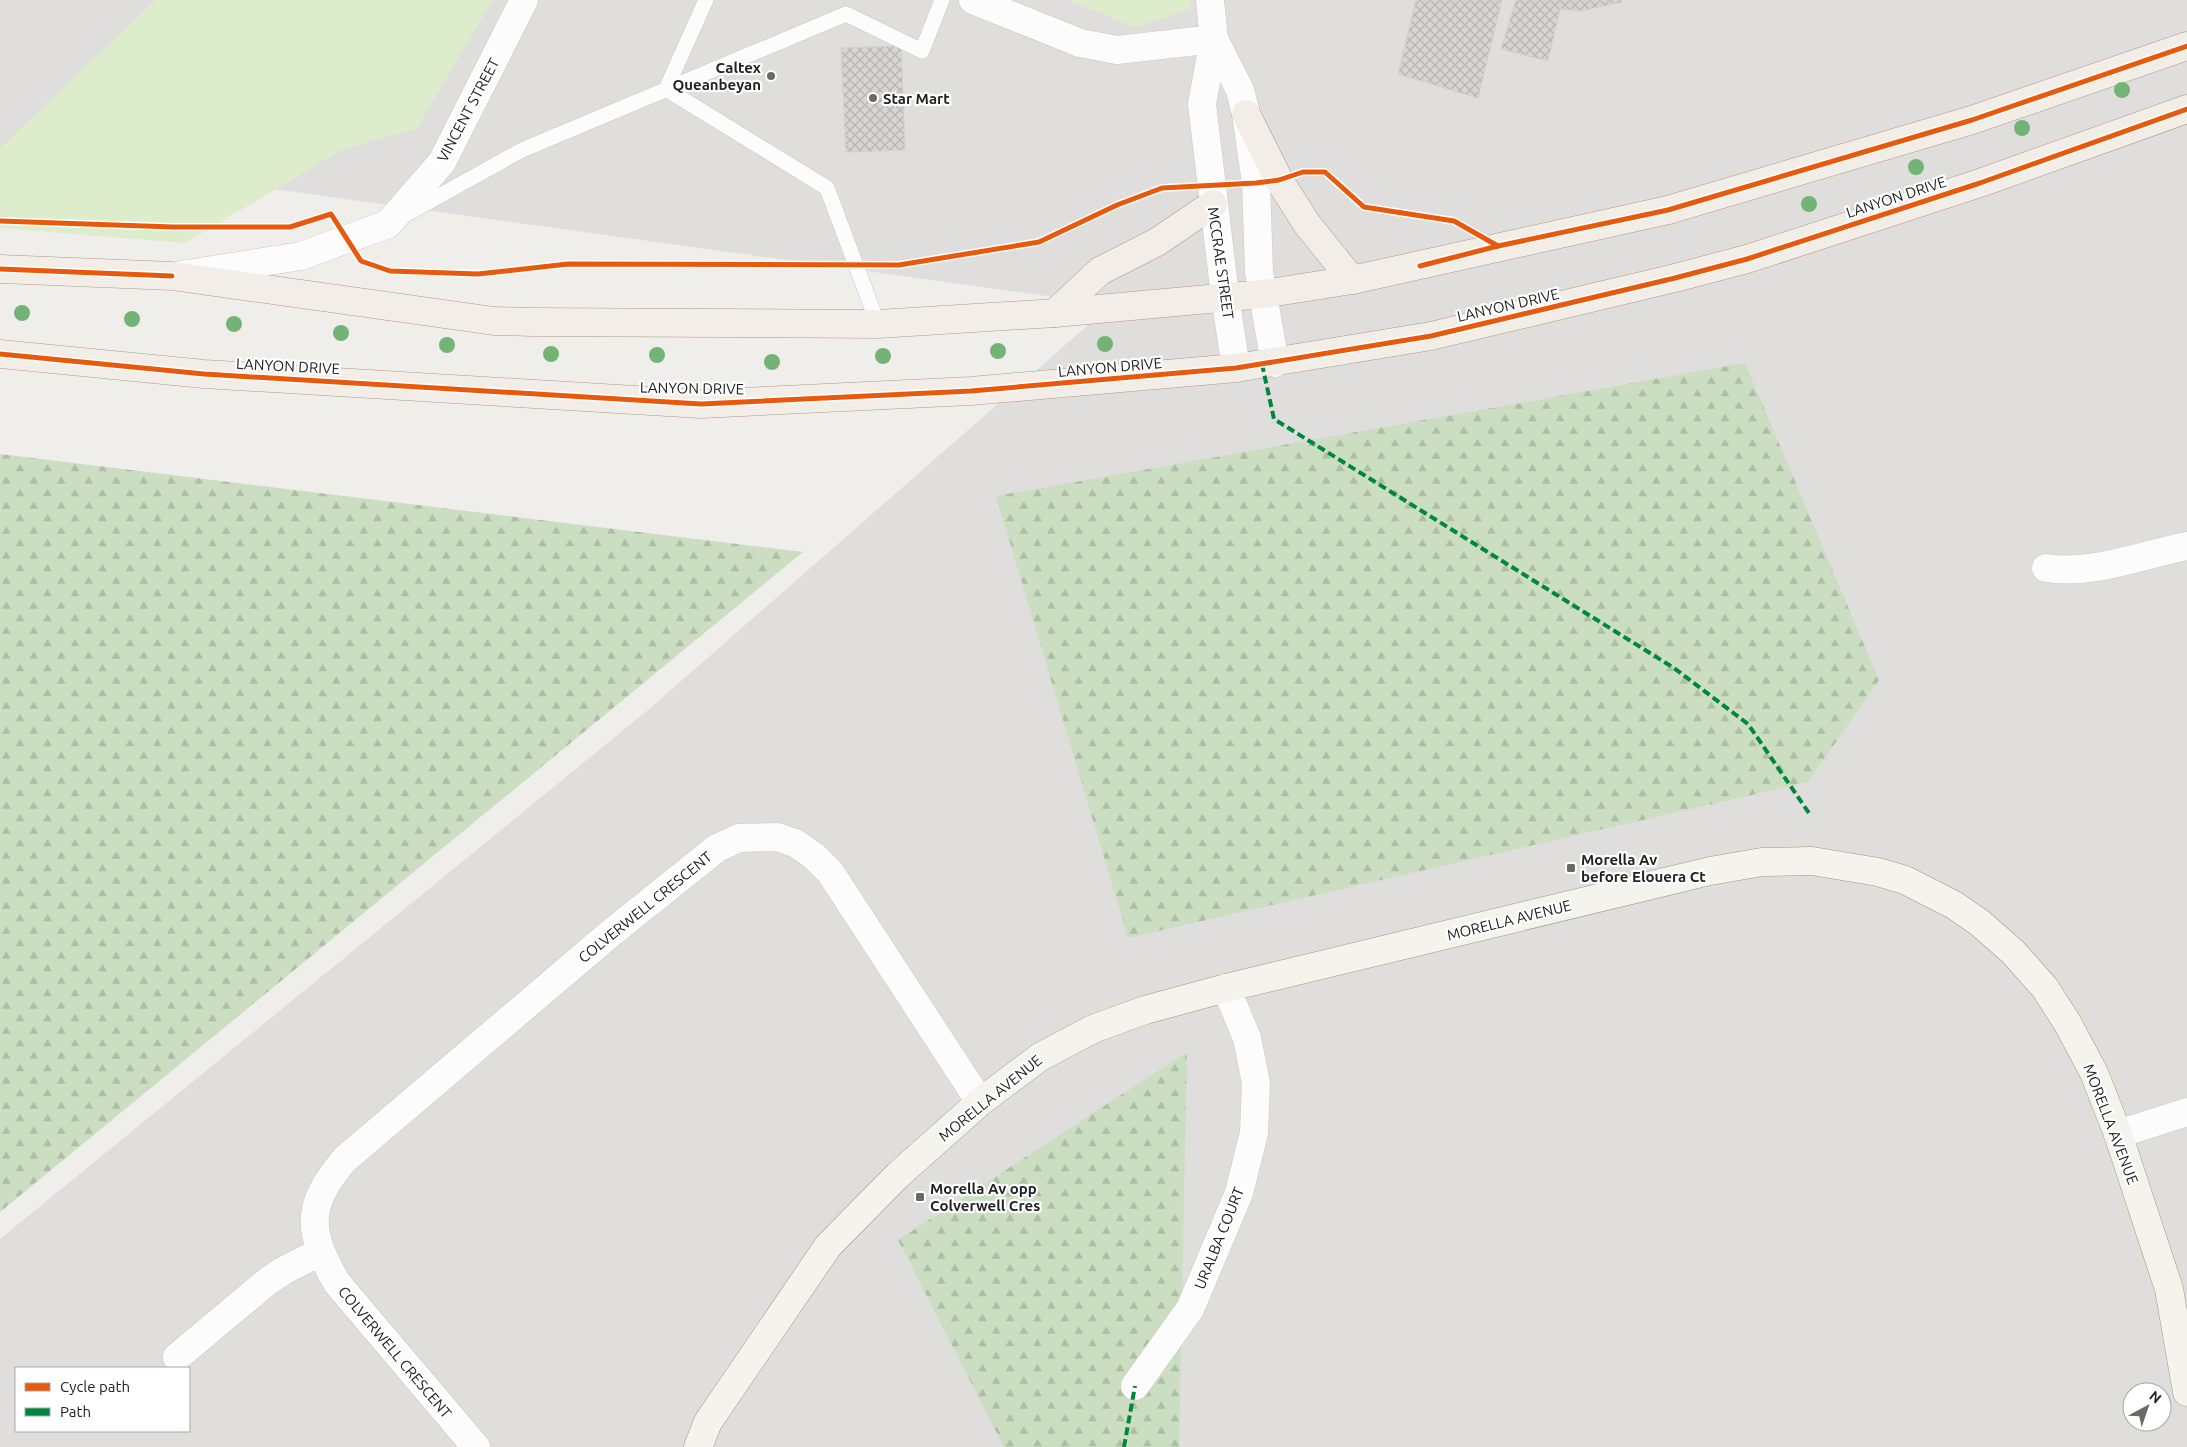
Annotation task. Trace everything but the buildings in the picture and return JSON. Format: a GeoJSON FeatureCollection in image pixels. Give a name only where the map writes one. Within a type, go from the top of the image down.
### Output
{"type":"FeatureCollection","features":[{"type":"Feature","properties":{"kind":"main road"},"geometry":{"type":"LineString","coordinates":[[0,269],[172,276],[494,321],[878,324],[1055,313],[1262,294],[1352,280],[1668,210],[1972,120],[2187,46]]}},
{"type":"Feature","properties":{"kind":"main road","name":"LANYON DRIVE"},"geometry":{"type":"LineString","coordinates":[[0,354],[204,374],[701,404],[971,391],[1236,368],[1432,336],[1675,278],[1747,258],[1980,183],[2187,109]]}},
{"type":"Feature","properties":{"kind":"main road"},"geometry":{"type":"LineString","coordinates":[[1246,114],[1279,180],[1307,224],[1352,280]]}},
{"type":"Feature","properties":{"kind":"main road"},"geometry":{"type":"LineString","coordinates":[[1055,313],[1100,271],[1157,242],[1213,204]]}},
{"type":"Feature","properties":{"kind":"street","name":"VINCENT STREET"},"geometry":{"type":"LineString","coordinates":[[172,276],[301,256],[388,224],[442,162],[524,0]]}},
{"type":"Feature","properties":{"kind":"street"},"geometry":{"type":"LineString","coordinates":[[973,0],[1080,43],[1117,50],[1214,39]]}},
{"type":"Feature","properties":{"kind":"street","name":"MCCRAE STREET"},"geometry":{"type":"LineString","coordinates":[[1210,0],[1214,39],[1202,104],[1224,296],[1236,368]]}},
{"type":"Feature","properties":{"kind":"street","name":"MCCRAE STREET"},"geometry":{"type":"LineString","coordinates":[[1214,39],[1240,90],[1246,114],[1256,183],[1259,272],[1275,363]]}},
{"type":"Feature","properties":{"kind":"street"},"geometry":{"type":"LineString","coordinates":[[2046,568],[2078,570],[2100,567],[2187,546]]}},
{"type":"Feature","properties":{"kind":"street","name":"COLVERWELL CRESCENT"},"geometry":{"type":"LineString","coordinates":[[476,1447],[337,1283],[320,1252],[314,1219],[318,1199],[328,1179],[345,1159],[611,933],[717,848],[739,838],[777,837],[795,843],[814,856],[830,872],[980,1102]]}},
{"type":"Feature","properties":{"kind":"street","name":"MORELLA AVENUE"},"geometry":{"type":"LineString","coordinates":[[698,1447],[708,1422],[828,1246],[898,1175],[980,1102],[1040,1057],[1093,1029],[1145,1010],[1226,988],[1710,871],[1762,862],[1812,861],[1878,872],[1905,880],[1954,905],[1980,923],[2013,952],[2045,988],[2068,1024],[2094,1072],[2118,1134],[2169,1289],[2187,1392]]}},
{"type":"Feature","properties":{"kind":"street","name":"URALBA COURT"},"geometry":{"type":"LineString","coordinates":[[1135,1386],[1190,1309],[1239,1193],[1254,1132],[1256,1083],[1247,1038],[1226,988]]}},
{"type":"Feature","properties":{"kind":"street"},"geometry":{"type":"LineString","coordinates":[[2118,1134],[2187,1112]]}},
{"type":"Feature","properties":{"kind":"street"},"geometry":{"type":"LineString","coordinates":[[177,1357],[268,1281],[320,1252]]}},
{"type":"Feature","properties":{"kind":"lane"},"geometry":{"type":"LineString","coordinates":[[666,89],[706,0]]}},
{"type":"Feature","properties":{"kind":"lane"},"geometry":{"type":"LineString","coordinates":[[388,224],[522,150],[846,14],[922,51],[942,0]]}},
{"type":"Feature","properties":{"kind":"lane"},"geometry":{"type":"LineString","coordinates":[[666,89],[827,188],[878,324]]}},
{"type":"Feature","properties":{"kind":"shaded area"},"geometry":{"type":"Polygon","coordinates":[[[0,0],[2187,0],[2187,1447],[0,1447],[0,1239],[648,710],[1111,305],[0,151],[0,0]]]}},
{"type":"Feature","properties":{"kind":"green space"},"geometry":{"type":"Polygon","coordinates":[[[156,0],[493,0],[417,128],[342,150],[185,243],[0,228],[0,148],[156,0]]]}},
{"type":"Feature","properties":{"kind":"green space"},"geometry":{"type":"Polygon","coordinates":[[[1068,0],[1191,0],[1190,9],[1135,27],[1068,0]]]}},
{"type":"Feature","properties":{"kind":"green space"},"geometry":{"type":"Polygon","coordinates":[[[1745,363],[1879,680],[1808,782],[1128,938],[996,496],[1745,363]]]}},
{"type":"Feature","properties":{"kind":"green space"},"geometry":{"type":"Polygon","coordinates":[[[0,454],[803,552],[0,1212],[0,454]]]}},
{"type":"Feature","properties":{"kind":"green space"},"geometry":{"type":"Polygon","coordinates":[[[1187,1052],[1179,1447],[1004,1447],[898,1240],[1187,1052]]]}},
{"type":"Feature","properties":{"kind":"marked path"},"geometry":{"type":"LineString","coordinates":[[1262,364],[1274,419],[1674,668],[1748,724],[1811,816]]}},
{"type":"Feature","properties":{"kind":"marked path"},"geometry":{"type":"LineString","coordinates":[[1124,1447],[1135,1386]]}},
{"type":"Feature","properties":{"kind":"cycle path"},"geometry":{"type":"LineString","coordinates":[[1420,266],[1498,246],[1668,210],[1972,120],[2187,46]]}},
{"type":"Feature","properties":{"kind":"cycle path"},"geometry":{"type":"LineString","coordinates":[[0,354],[204,374],[701,404],[971,391],[1236,368],[1431,336],[1747,259],[1980,183],[2187,109]]}},
{"type":"Feature","properties":{"kind":"cycle path"},"geometry":{"type":"LineString","coordinates":[[0,221],[173,227],[290,227],[331,214],[361,261],[390,271],[478,274],[568,264],[899,265],[1039,242],[1117,205],[1162,188],[1256,183],[1279,180],[1303,172],[1325,172],[1364,207],[1454,221],[1498,246]]}},
{"type":"Feature","properties":{"kind":"cycle path"},"geometry":{"type":"LineString","coordinates":[[0,269],[172,276]]}},
{"type":"Feature","properties":{"kind":"place","name":"Caltex Queanbeyan"},"geometry":{"type":"Point","coordinates":[771,76]}},
{"type":"Feature","properties":{"kind":"place","name":"Star Mart"},"geometry":{"type":"Point","coordinates":[873,98]}},
{"type":"Feature","properties":{"kind":"place","name":"Morella Av before Elouera Ct"},"geometry":{"type":"Point","coordinates":[1571,868]}},
{"type":"Feature","properties":{"kind":"place","name":"Morella Av opp Colverwell Cres"},"geometry":{"type":"Point","coordinates":[920,1197]}}]}
